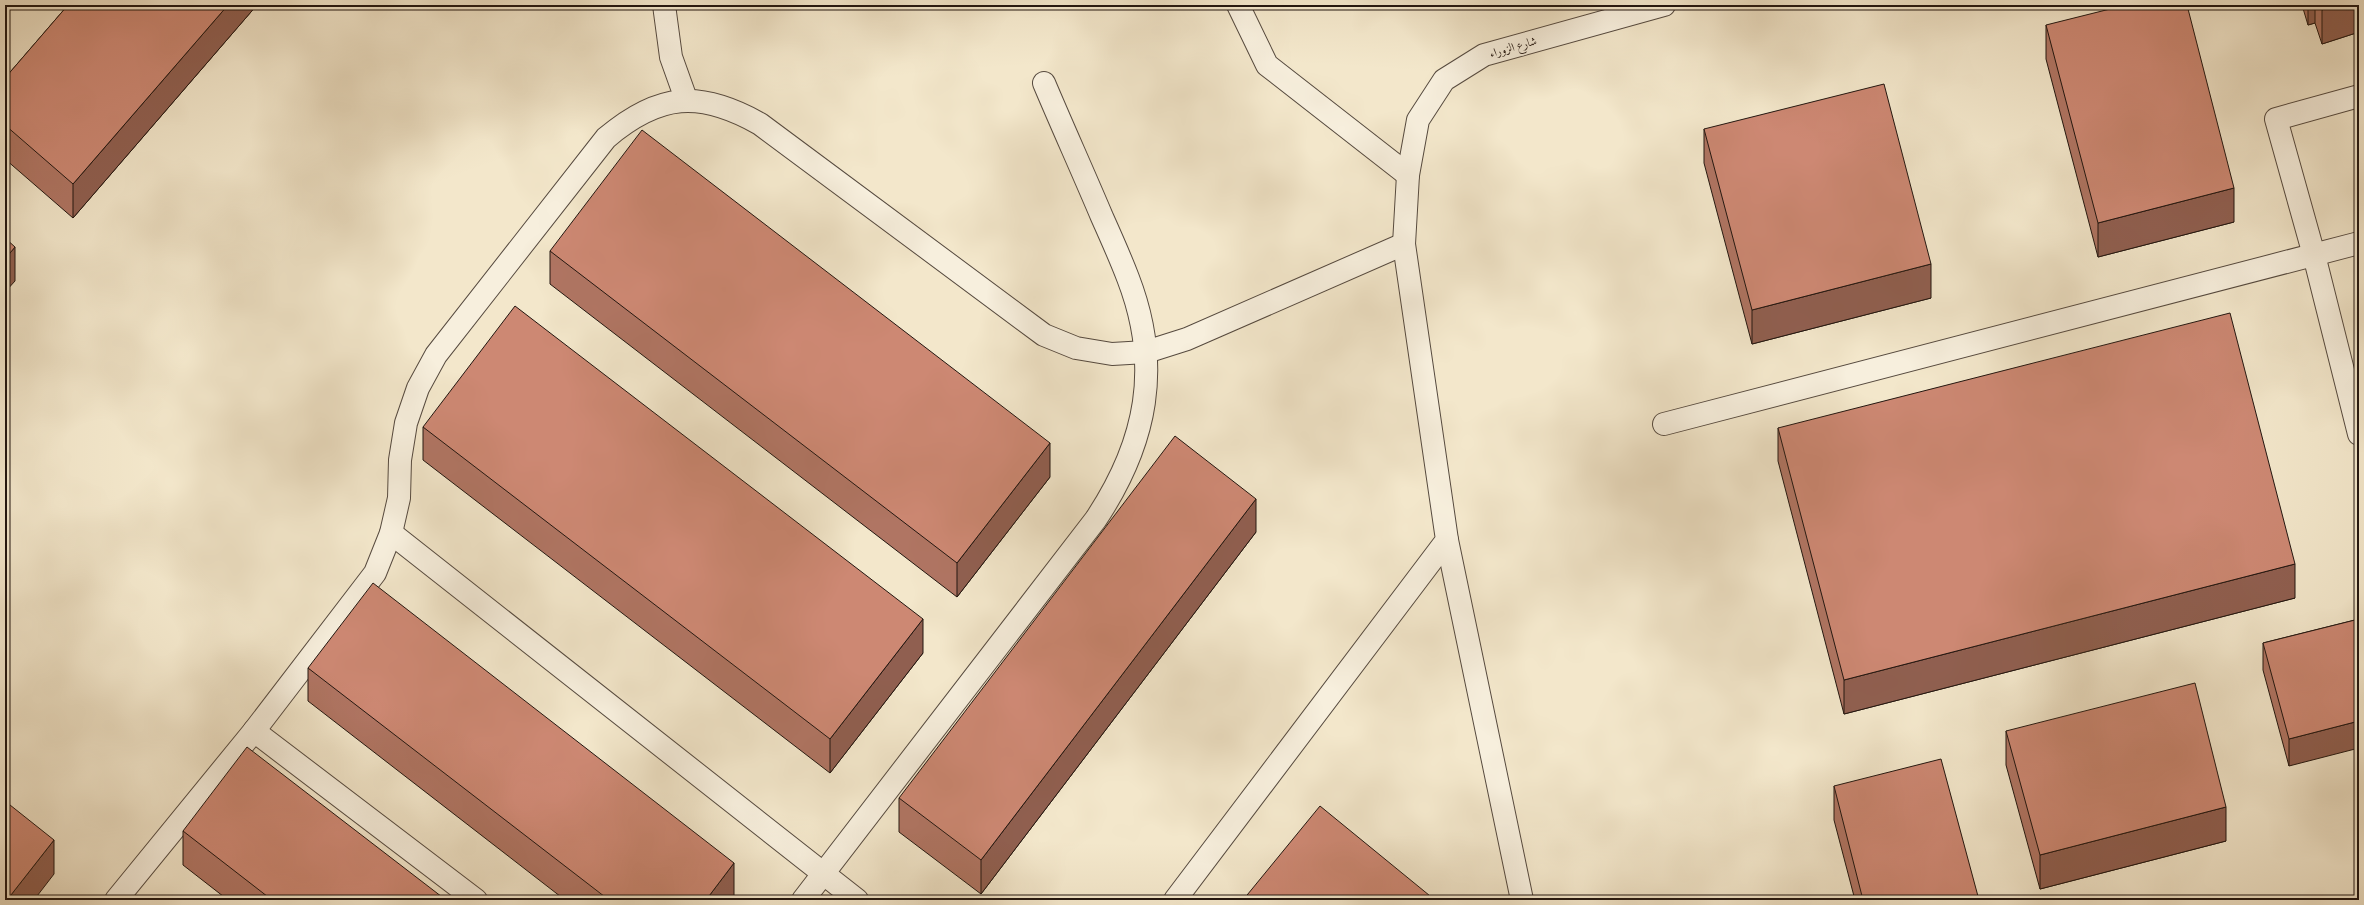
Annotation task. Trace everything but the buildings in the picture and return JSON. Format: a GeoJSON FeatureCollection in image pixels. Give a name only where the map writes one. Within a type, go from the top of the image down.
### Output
{"type":"FeatureCollection","features":[{"type":"Feature","properties":{"kind":"street"},"geometry":{"type":"LineString","coordinates":[[664,5],[671,57],[686,100]]}},
{"type":"Feature","properties":{"kind":"street"},"geometry":{"type":"LineString","coordinates":[[1238,5],[1267,64],[1408,175]]}},
{"type":"Feature","properties":{"kind":"street","name":"شارع الزوراء"},"geometry":{"type":"LineString","coordinates":[[1522,900],[1447,540],[1404,244],[1408,175],[1418,120],[1444,80],[1484,55],[1664,5]]}},
{"type":"Feature","properties":{"kind":"street"},"geometry":{"type":"LineString","coordinates":[[803,900],[1096,519],[1116,489],[1131,457],[1141,423],[1146,387],[1146,352],[1140,315],[1129,278],[1044,83]]}},
{"type":"Feature","properties":{"kind":"street"},"geometry":{"type":"LineString","coordinates":[[2359,96],[2276,119],[2314,255],[2359,434]]}},
{"type":"Feature","properties":{"kind":"street"},"geometry":{"type":"LineString","coordinates":[[116,900],[254,731],[375,573],[391,533],[399,498],[400,460],[406,424],[418,388],[436,354],[606,138],[628,120],[647,111],[686,100],[709,103],[736,110],[760,124],[1044,335],[1083,350],[1112,354],[1146,352],[1187,339],[1404,244]]}},
{"type":"Feature","properties":{"kind":"street"},"geometry":{"type":"LineString","coordinates":[[1664,424],[2359,243]]}},
{"type":"Feature","properties":{"kind":"street"},"geometry":{"type":"LineString","coordinates":[[391,533],[857,900]]}},
{"type":"Feature","properties":{"kind":"street"},"geometry":{"type":"LineString","coordinates":[[1175,900],[1447,540]]}},
{"type":"Feature","properties":{"kind":"street"},"geometry":{"type":"LineString","coordinates":[[254,731],[476,900]]}}]}
